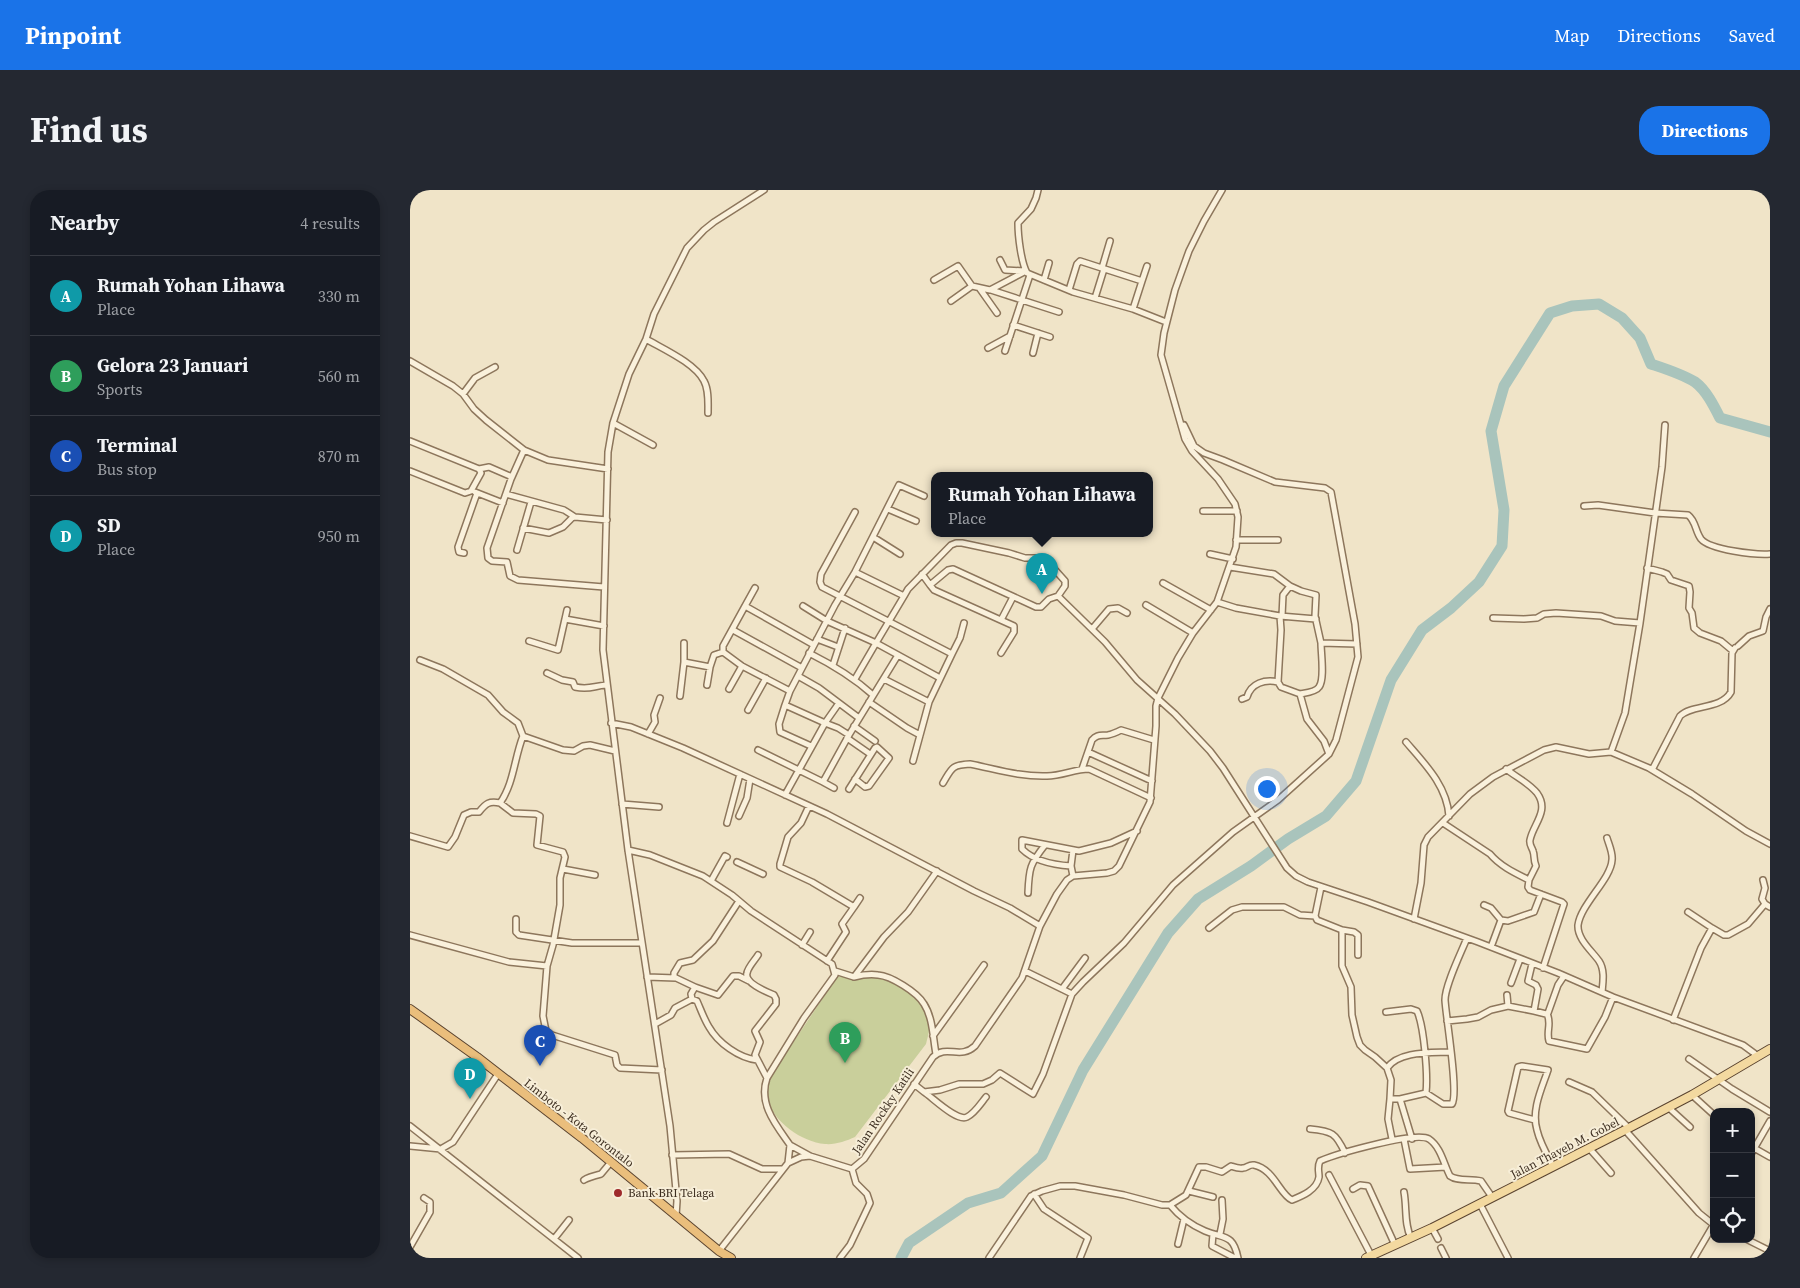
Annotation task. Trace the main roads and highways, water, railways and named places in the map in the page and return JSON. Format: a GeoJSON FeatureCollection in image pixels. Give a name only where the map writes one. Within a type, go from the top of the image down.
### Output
{"type":"FeatureCollection","features":[{"type":"Feature","properties":{"kind":"highway","name":"Limboto - Kota Gorontalo"},"geometry":{"type":"LineString","coordinates":[[410,1009],[498,1074],[611,1162],[719,1251],[731,1258]]}},
{"type":"Feature","properties":{"kind":"highway"},"geometry":{"type":"LineString","coordinates":[[719,1251],[724,1258]]}},
{"type":"Feature","properties":{"kind":"main road","name":"Jalan Thayeb M. Gobel"},"geometry":{"type":"LineString","coordinates":[[1369,1257],[1432,1228],[1627,1129],[1692,1095],[1718,1078],[1770,1050]]}},
{"type":"Feature","properties":{"kind":"waterway"},"geometry":{"type":"LineString","coordinates":[[901,1258],[909,1243],[968,1203],[1001,1193],[1042,1156],[1083,1070],[1168,933],[1198,899],[1326,816],[1356,781],[1391,680],[1422,630],[1451,608],[1479,582],[1502,546],[1504,510],[1491,431],[1504,386],[1550,313],[1572,306],[1599,304],[1622,318],[1640,338],[1651,364],[1674,372],[1699,385],[1720,418],[1770,432]]}},
{"type":"Feature","properties":{"kind":"place","name":"Rumah Yohan Lihawa"},"geometry":{"type":"Point","coordinates":[1042,594]}},
{"type":"Feature","properties":{"kind":"place","name":"Gelora 23 Januari"},"geometry":{"type":"Point","coordinates":[845,1063]}},
{"type":"Feature","properties":{"kind":"place","name":"Terminal"},"geometry":{"type":"Point","coordinates":[540,1066]}},
{"type":"Feature","properties":{"kind":"place","name":"SD"},"geometry":{"type":"Point","coordinates":[470,1099]}},
{"type":"Feature","properties":{"kind":"place","name":"Bank BRI Telaga"},"geometry":{"type":"Point","coordinates":[618,1193]}}]}
